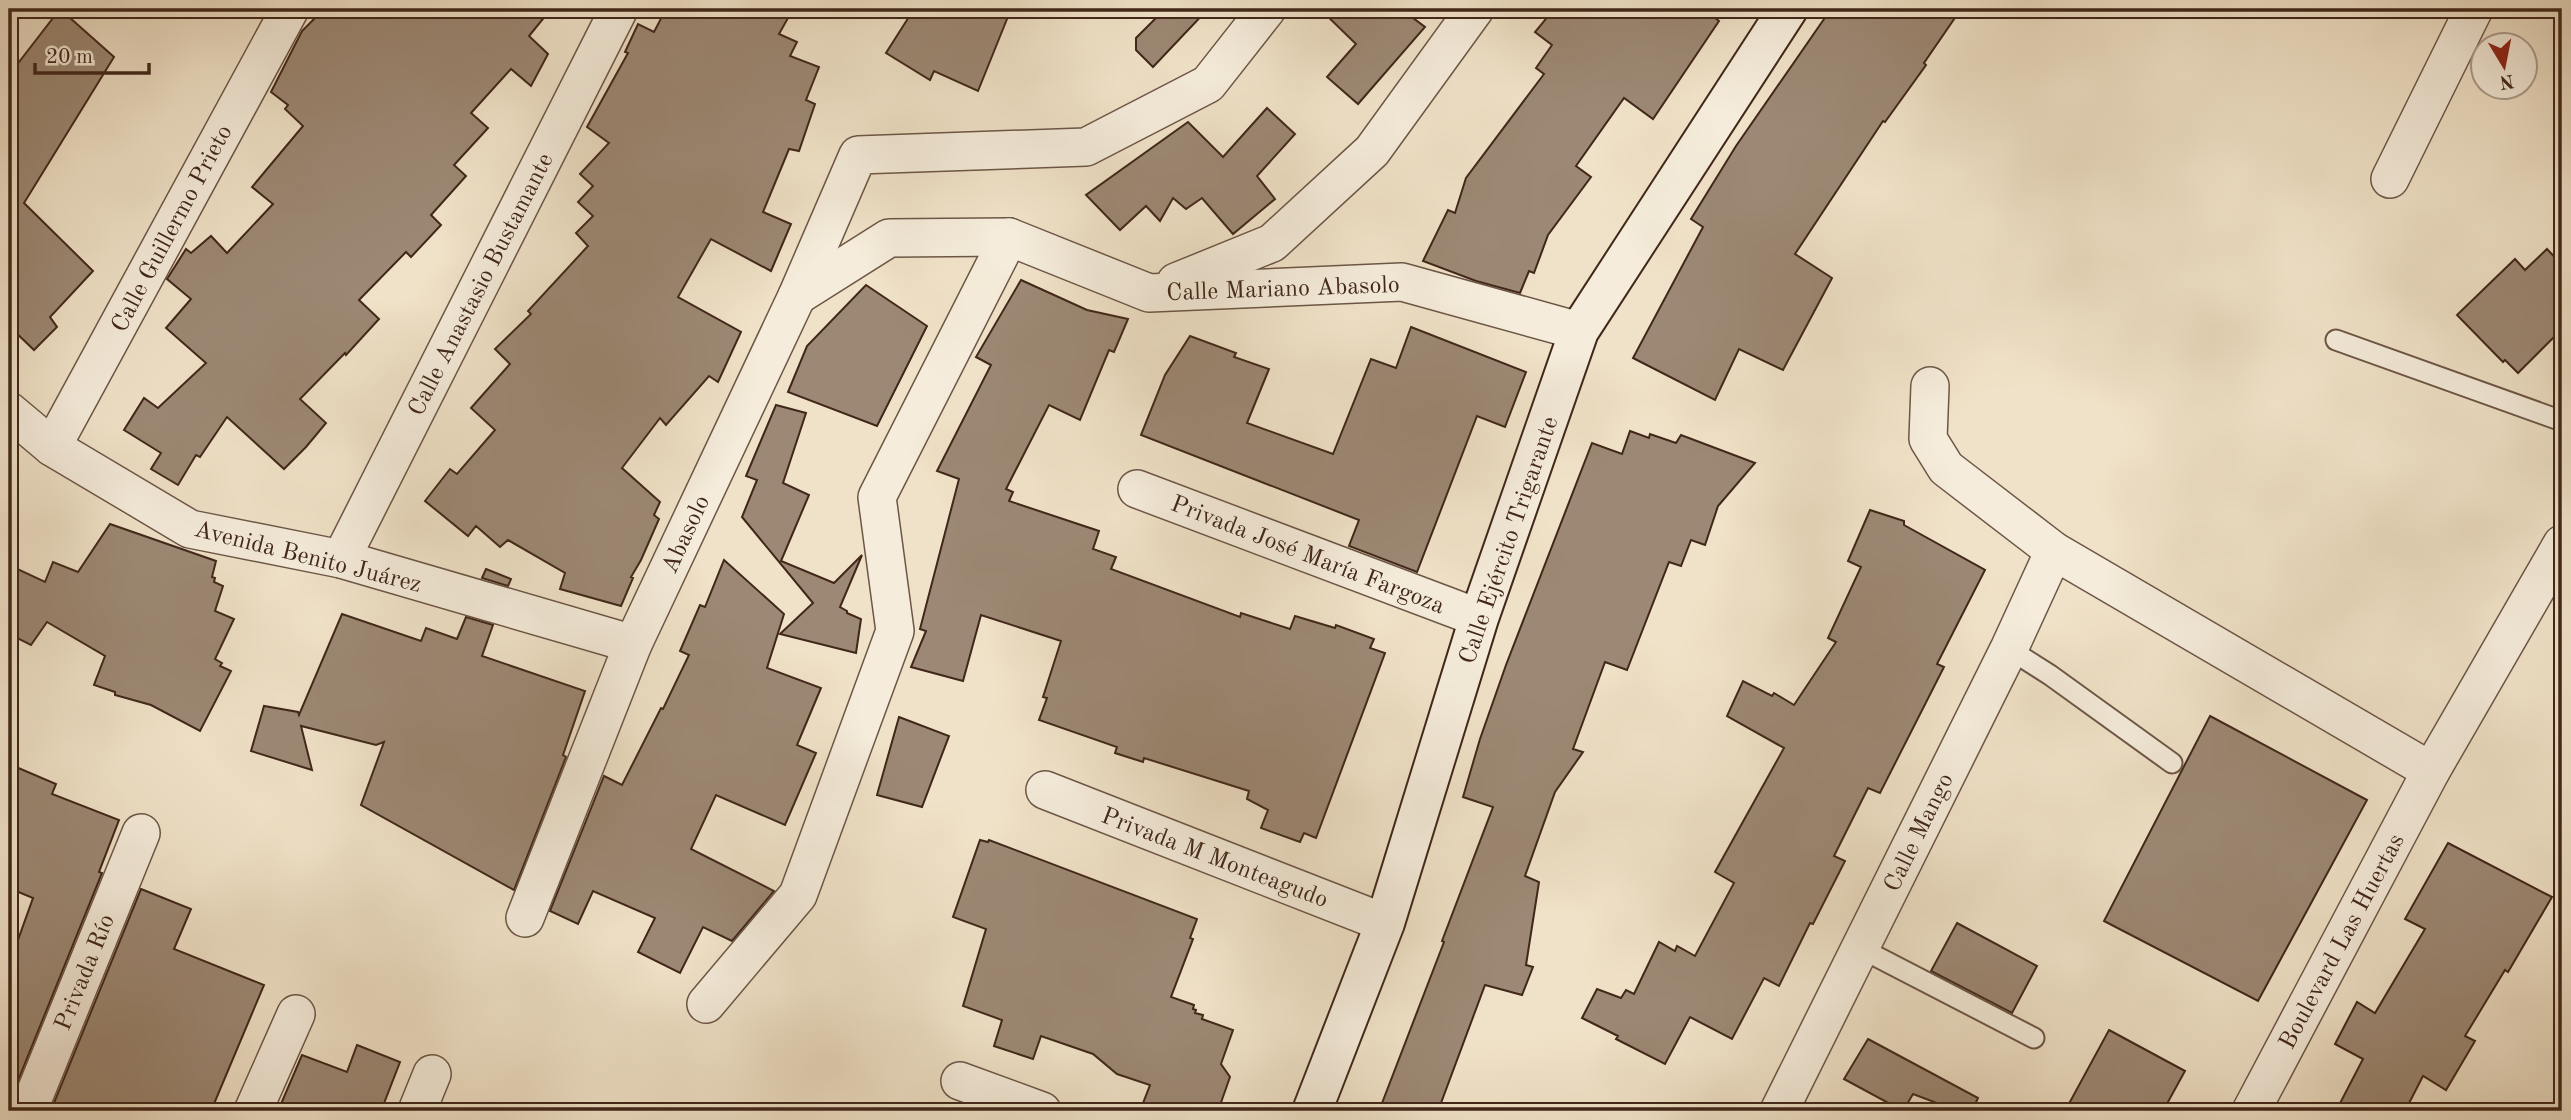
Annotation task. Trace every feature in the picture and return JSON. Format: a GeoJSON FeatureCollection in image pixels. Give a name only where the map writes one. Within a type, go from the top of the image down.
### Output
{"type":"FeatureCollection","features":[{"type":"Feature","properties":{"kind":"main road","name":"Calle Ejército Trigarante"},"geometry":{"type":"LineString","coordinates":[[1312,1111],[1385,923],[1479,618],[1580,331],[1788,9]]}},
{"type":"Feature","properties":{"kind":"street","name":"Calle Anastasio Bustamante"},"geometry":{"type":"LineString","coordinates":[[341,559],[619,9]]}},
{"type":"Feature","properties":{"kind":"street","name":"Abasolo"},"geometry":{"type":"LineString","coordinates":[[525,918],[633,644],[797,296],[858,155],[1086,147],[1208,84],[1267,9]]}},
{"type":"Feature","properties":{"kind":"street"},"geometry":{"type":"LineString","coordinates":[[1149,293],[1272,243],[1372,151],[1475,9]]}},
{"type":"Feature","properties":{"kind":"street"},"geometry":{"type":"LineString","coordinates":[[2390,180],[2474,9]]}},
{"type":"Feature","properties":{"kind":"street","name":"Calle Guillermo Prieto"},"geometry":{"type":"LineString","coordinates":[[52,447],[286,11]]}},
{"type":"Feature","properties":{"kind":"street"},"geometry":{"type":"LineString","coordinates":[[706,1003],[798,895],[895,631],[877,497],[1009,237]]}},
{"type":"Feature","properties":{"kind":"street","name":"Calle Mariano Abasolo"},"geometry":{"type":"LineString","coordinates":[[797,296],[889,238],[1009,237],[1149,293],[1402,282],[1580,331]]}},
{"type":"Feature","properties":{"kind":"street"},"geometry":{"type":"LineString","coordinates":[[1930,386],[1928,439],[1946,468],[2054,551],[2431,771]]}},
{"type":"Feature","properties":{"kind":"street","name":"Avenida Benito Juárez"},"geometry":{"type":"LineString","coordinates":[[9,411],[52,447],[190,529],[341,559],[633,644]]}},
{"type":"Feature","properties":{"kind":"street","name":"Privada José María Fargoza"},"geometry":{"type":"LineString","coordinates":[[1137,489],[1479,618]]}},
{"type":"Feature","properties":{"kind":"street","name":"Boulevard Las Huertas"},"geometry":{"type":"LineString","coordinates":[[2251,1111],[2431,771],[2562,544]]}},
{"type":"Feature","properties":{"kind":"street","name":"Calle Mango"},"geometry":{"type":"LineString","coordinates":[[1779,1111],[2009,649],[2054,551]]}},
{"type":"Feature","properties":{"kind":"street","name":"Privada M Monteagudo"},"geometry":{"type":"LineString","coordinates":[[1045,790],[1385,923]]}},
{"type":"Feature","properties":{"kind":"street","name":"Privada Río"},"geometry":{"type":"LineString","coordinates":[[28,1111],[141,833]]}},
{"type":"Feature","properties":{"kind":"street"},"geometry":{"type":"LineString","coordinates":[[253,1111],[296,1014]]}},
{"type":"Feature","properties":{"kind":"street"},"geometry":{"type":"LineString","coordinates":[[416,1111],[432,1074]]}},
{"type":"Feature","properties":{"kind":"street"},"geometry":{"type":"LineString","coordinates":[[960,1081],[1042,1111]]}},
{"type":"Feature","properties":{"kind":"lane"},"geometry":{"type":"LineString","coordinates":[[2336,341],[2562,421]]}},
{"type":"Feature","properties":{"kind":"lane"},"geometry":{"type":"LineString","coordinates":[[2009,649],[2050,675],[2172,763]]}},
{"type":"Feature","properties":{"kind":"lane"},"geometry":{"type":"LineString","coordinates":[[1860,948],[2034,1038]]}},
{"type":"Feature","properties":{"kind":"building"},"geometry":{"type":"Polygon","coordinates":[[[60,9],[114,57],[24,203],[93,271],[50,317],[57,327],[34,350],[9,326],[9,75],[60,9]]]}},
{"type":"Feature","properties":{"kind":"building"},"geometry":{"type":"Polygon","coordinates":[[[324,9],[551,9],[529,36],[548,54],[531,86],[511,69],[471,113],[488,128],[454,165],[466,176],[431,215],[441,225],[411,257],[406,252],[359,300],[379,319],[300,399],[326,423],[306,447],[284,469],[227,417],[200,457],[196,455],[178,485],[151,469],[161,453],[124,430],[144,398],[158,408],[206,363],[166,328],[191,299],[167,279],[186,249],[191,253],[211,236],[227,253],[273,204],[252,187],[303,126],[285,109],[288,105],[271,92],[302,31],[324,9]]]}},
{"type":"Feature","properties":{"kind":"building"},"geometry":{"type":"Polygon","coordinates":[[[666,9],[793,9],[779,34],[797,42],[790,56],[819,67],[806,100],[815,104],[799,151],[789,149],[763,212],[791,224],[771,271],[711,239],[678,297],[741,332],[718,382],[709,376],[666,425],[660,418],[622,468],[660,502],[654,515],[659,519],[631,577],[633,578],[621,606],[560,589],[565,573],[508,540],[500,547],[476,526],[468,536],[425,501],[450,469],[457,474],[495,430],[471,408],[510,364],[495,349],[531,314],[528,311],[588,246],[576,233],[593,216],[578,202],[593,186],[580,174],[609,143],[587,127],[628,53],[625,52],[638,24],[654,32],[666,9]]]}},
{"type":"Feature","properties":{"kind":"building"},"geometry":{"type":"Polygon","coordinates":[[[914,9],[1011,9],[978,91],[934,71],[930,80],[886,53],[914,9]]]}},
{"type":"Feature","properties":{"kind":"building"},"geometry":{"type":"Polygon","coordinates":[[[1165,9],[1208,9],[1153,67],[1136,50],[1136,38],[1165,9]]]}},
{"type":"Feature","properties":{"kind":"building"},"geometry":{"type":"Polygon","coordinates":[[[1320,9],[1401,9],[1425,27],[1358,104],[1327,77],[1356,44],[1320,9]]]}},
{"type":"Feature","properties":{"kind":"building"},"geometry":{"type":"Polygon","coordinates":[[[1554,9],[1703,9],[1719,21],[1653,119],[1624,98],[1576,166],[1591,177],[1548,235],[1534,273],[1529,271],[1520,293],[1476,281],[1423,261],[1448,210],[1455,213],[1466,178],[1544,74],[1536,68],[1552,45],[1535,32],[1554,9]]]}},
{"type":"Feature","properties":{"kind":"building"},"geometry":{"type":"Polygon","coordinates":[[[1831,9],[1961,9],[1924,63],[1926,65],[1885,122],[1883,121],[1795,254],[1832,278],[1783,370],[1739,349],[1715,400],[1633,358],[1703,227],[1691,219],[1736,146],[1831,9]]]}},
{"type":"Feature","properties":{"kind":"building"},"geometry":{"type":"Polygon","coordinates":[[[1267,108],[1295,134],[1257,176],[1275,199],[1233,234],[1202,198],[1186,209],[1173,198],[1160,221],[1146,206],[1120,230],[1086,195],[1188,122],[1223,157],[1267,108]]]}},
{"type":"Feature","properties":{"kind":"building"},"geometry":{"type":"Polygon","coordinates":[[[2547,249],[2562,265],[2562,329],[2518,373],[2505,360],[2503,362],[2457,315],[2515,259],[2525,270],[2547,249]]]}},
{"type":"Feature","properties":{"kind":"building"},"geometry":{"type":"Polygon","coordinates":[[[1021,280],[1087,310],[1128,319],[1114,352],[1109,350],[1080,420],[1049,405],[1006,489],[1013,492],[1009,501],[1099,531],[1093,549],[1116,557],[1111,569],[1240,617],[1241,613],[1290,629],[1295,616],[1335,628],[1336,625],[1374,639],[1370,648],[1385,653],[1316,838],[1304,833],[1300,842],[1261,828],[1268,810],[1247,799],[1249,791],[1144,758],[1143,762],[1115,753],[1117,747],[1039,720],[1047,698],[1043,697],[1061,641],[981,615],[963,681],[911,667],[926,631],[920,629],[959,479],[937,471],[991,365],[976,357],[1021,280]]]}},
{"type":"Feature","properties":{"kind":"building"},"geometry":{"type":"Polygon","coordinates":[[[866,285],[927,326],[877,426],[788,392],[807,346],[866,285]]]}},
{"type":"Feature","properties":{"kind":"building"},"geometry":{"type":"Polygon","coordinates":[[[1411,327],[1526,372],[1505,427],[1477,416],[1417,572],[1349,546],[1359,520],[1141,435],[1165,375],[1190,336],[1236,353],[1234,357],[1269,369],[1247,423],[1333,454],[1371,359],[1396,368],[1411,327]]]}},
{"type":"Feature","properties":{"kind":"building"},"geometry":{"type":"Polygon","coordinates":[[[776,405],[806,413],[783,483],[809,495],[781,561],[834,583],[862,555],[840,607],[861,619],[856,653],[780,634],[813,603],[742,517],[757,480],[746,476],[776,405]]]}},
{"type":"Feature","properties":{"kind":"building"},"geometry":{"type":"Polygon","coordinates":[[[1630,431],[1649,438],[1650,434],[1676,443],[1681,435],[1755,463],[1718,506],[1705,545],[1691,540],[1681,566],[1669,562],[1627,670],[1605,662],[1573,749],[1583,752],[1555,792],[1525,876],[1539,882],[1526,965],[1533,967],[1522,995],[1485,985],[1438,1111],[1379,1111],[1493,807],[1463,797],[1506,665],[1592,443],[1622,454],[1630,431]]]}},
{"type":"Feature","properties":{"kind":"building"},"geometry":{"type":"Polygon","coordinates":[[[1870,510],[1904,521],[1904,525],[1985,570],[1937,664],[1944,667],[1880,793],[1868,788],[1834,856],[1845,861],[1779,986],[1764,978],[1732,1039],[1690,1017],[1665,1064],[1582,1018],[1597,989],[1621,998],[1626,990],[1634,994],[1659,942],[1675,951],[1677,946],[1695,956],[1734,883],[1715,872],[1784,748],[1727,716],[1743,681],[1772,696],[1774,693],[1794,705],[1836,642],[1828,638],[1861,567],[1848,561],[1870,510]]]}},
{"type":"Feature","properties":{"kind":"building"},"geometry":{"type":"Polygon","coordinates":[[[110,524],[216,561],[212,577],[215,578],[214,582],[223,586],[215,611],[234,619],[215,659],[222,663],[220,666],[231,671],[200,731],[151,705],[115,695],[115,692],[94,685],[105,656],[47,622],[31,645],[9,634],[9,565],[45,582],[53,562],[78,572],[110,524]]]}},
{"type":"Feature","properties":{"kind":"building"},"geometry":{"type":"Polygon","coordinates":[[[724,560],[784,614],[767,668],[821,688],[797,745],[816,753],[785,825],[716,795],[691,849],[774,891],[732,941],[703,927],[680,973],[638,952],[655,918],[593,891],[578,924],[550,911],[604,776],[622,785],[689,655],[680,651],[700,605],[705,607],[724,560]]]}},
{"type":"Feature","properties":{"kind":"building"},"geometry":{"type":"Polygon","coordinates":[[[486,569],[511,579],[508,586],[482,578],[486,569]]]}},
{"type":"Feature","properties":{"kind":"building"},"geometry":{"type":"Polygon","coordinates":[[[342,614],[421,641],[426,628],[457,639],[466,617],[493,625],[482,656],[585,691],[563,755],[566,757],[514,890],[361,805],[384,742],[376,745],[301,726],[312,770],[251,751],[264,706],[298,712],[299,715],[342,614]]]}},
{"type":"Feature","properties":{"kind":"building"},"geometry":{"type":"Polygon","coordinates":[[[2210,716],[2367,800],[2258,1001],[2104,921],[2210,716]]]}},
{"type":"Feature","properties":{"kind":"building"},"geometry":{"type":"Polygon","coordinates":[[[899,717],[949,736],[922,807],[877,795],[899,717]]]}},
{"type":"Feature","properties":{"kind":"building"},"geometry":{"type":"Polygon","coordinates":[[[9,764],[56,784],[52,794],[119,820],[99,872],[102,873],[15,1088],[9,1086],[9,965],[33,898],[9,888],[9,764]]]}},
{"type":"Feature","properties":{"kind":"building"},"geometry":{"type":"Polygon","coordinates":[[[980,840],[989,840],[1197,919],[1190,938],[1193,939],[1171,997],[1194,1005],[1195,1013],[1203,1015],[1202,1019],[1233,1030],[1221,1064],[1230,1077],[1218,1111],[1140,1111],[1150,1085],[1117,1074],[1093,1054],[1041,1036],[1033,1059],[994,1046],[1002,1020],[963,1006],[986,929],[953,917],[980,840]]]}},
{"type":"Feature","properties":{"kind":"building"},"geometry":{"type":"Polygon","coordinates":[[[2448,843],[2552,897],[2508,972],[2505,970],[2465,1036],[2475,1041],[2446,1090],[2423,1076],[2405,1111],[2336,1111],[2363,1059],[2335,1044],[2357,1002],[2375,1013],[2425,929],[2405,919],[2448,843]]]}},
{"type":"Feature","properties":{"kind":"building"},"geometry":{"type":"Polygon","coordinates":[[[141,889],[191,909],[174,949],[264,985],[211,1111],[56,1111],[59,1105],[54,1103],[141,889]]]}},
{"type":"Feature","properties":{"kind":"building"},"geometry":{"type":"Polygon","coordinates":[[[1957,923],[2037,966],[2012,1013],[1931,971],[1957,923]]]}},
{"type":"Feature","properties":{"kind":"building"},"geometry":{"type":"Polygon","coordinates":[[[2109,1030],[2185,1071],[2163,1111],[2065,1111],[2109,1030]]]}},
{"type":"Feature","properties":{"kind":"building"},"geometry":{"type":"Polygon","coordinates":[[[1868,1039],[1978,1098],[1972,1111],[1958,1111],[1913,1094],[1903,1111],[1844,1079],[1868,1039]]]}},
{"type":"Feature","properties":{"kind":"building"},"geometry":{"type":"Polygon","coordinates":[[[357,1045],[400,1062],[381,1111],[278,1111],[302,1055],[347,1072],[357,1045]]]}}]}
